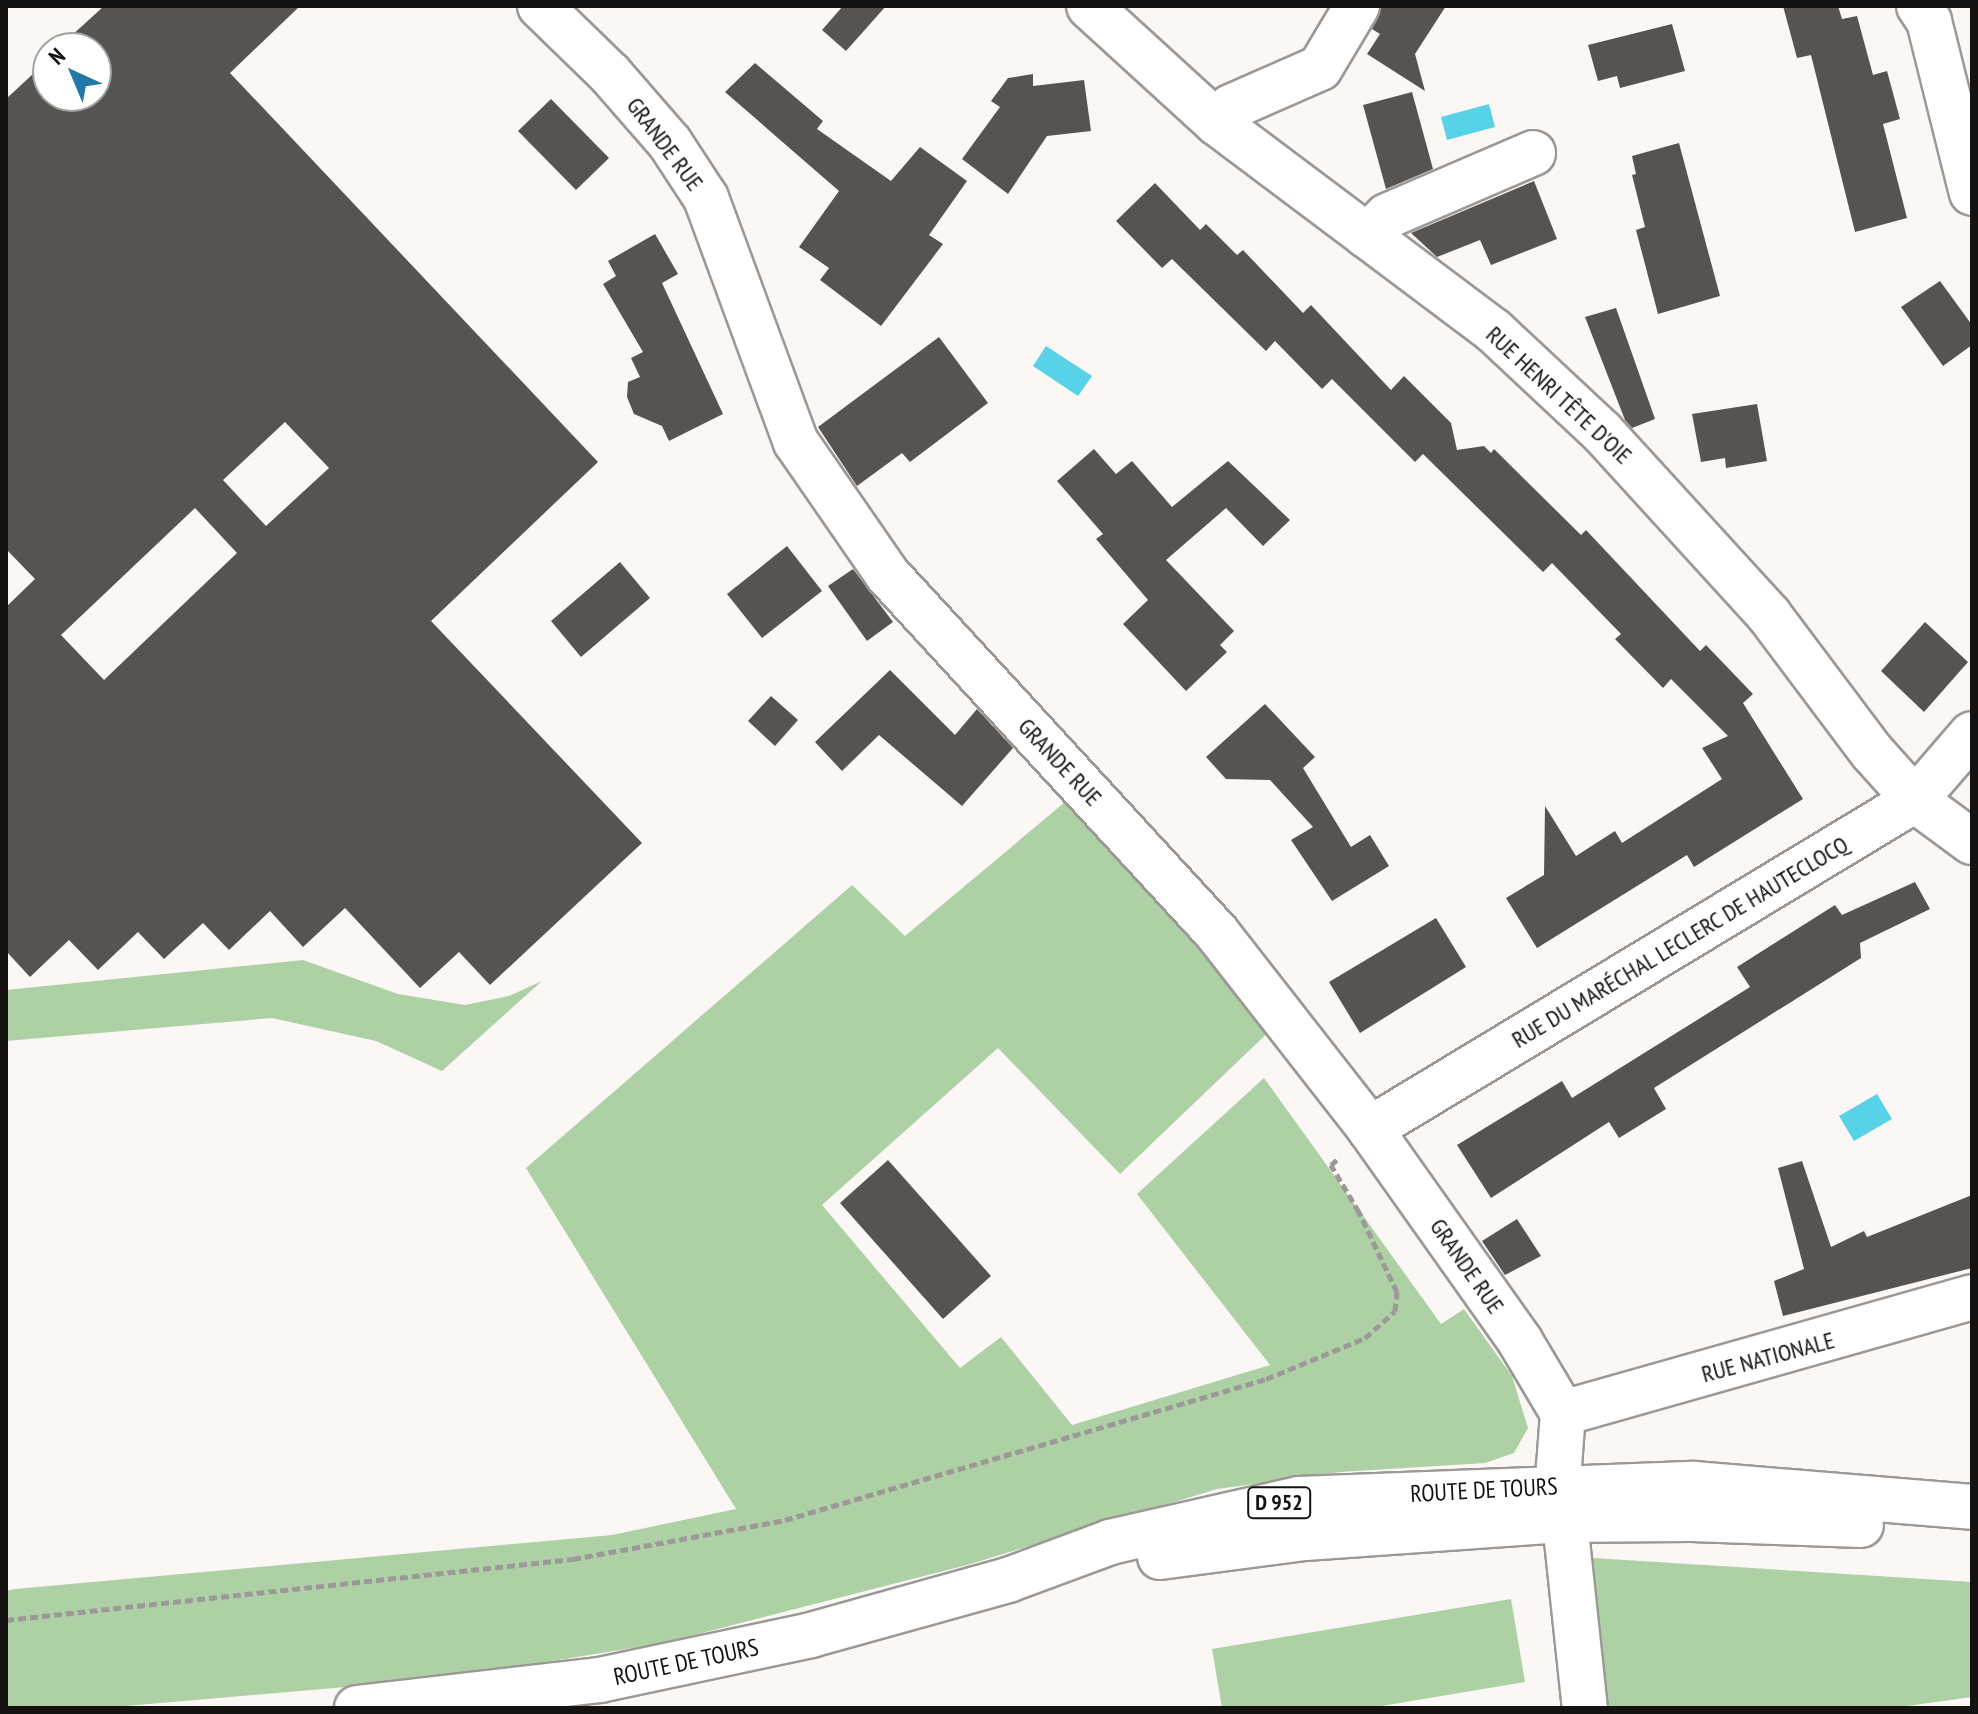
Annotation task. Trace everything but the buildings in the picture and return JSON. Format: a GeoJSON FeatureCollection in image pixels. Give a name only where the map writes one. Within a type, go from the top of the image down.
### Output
{"type":"FeatureCollection","features":[{"type":"Feature","properties":{"kind":"street","name":"GRANDE RUE"},"geometry":{"type":"LineString","coordinates":[[540,6],[610,74],[670,143],[706,198],[796,442],[887,574],[1217,933],[1370,1129],[1520,1341],[1563,1413]]}},
{"type":"Feature","properties":{"kind":"street","name":"RUE HENRI TÊTE D'OIE"},"geometry":{"type":"LineString","coordinates":[[1089,6],[1217,123],[1494,331],[1602,432],[1769,615],[1872,752],[1915,800],[1972,842]]}},
{"type":"Feature","properties":{"kind":"street"},"geometry":{"type":"LineString","coordinates":[[1217,123],[1231,107],[1320,68],[1357,6]]}},
{"type":"Feature","properties":{"kind":"street"},"geometry":{"type":"LineString","coordinates":[[1919,6],[1929,21],[1961,100],[1972,193]]}},
{"type":"Feature","properties":{"kind":"street"},"geometry":{"type":"LineString","coordinates":[[1367,236],[1387,216],[1533,153]]}},
{"type":"Feature","properties":{"kind":"street","name":"RUE DU MARÉCHAL LECLERC DE HAUTECLOCQ"},"geometry":{"type":"LineString","coordinates":[[1370,1129],[1915,800],[1972,734]]}},
{"type":"Feature","properties":{"kind":"street","name":"RUE NATIONALE"},"geometry":{"type":"LineString","coordinates":[[1563,1413],[1972,1297]]}},
{"type":"Feature","properties":{"kind":"street"},"geometry":{"type":"LineString","coordinates":[[1563,1413],[1563,1503],[1585,1708]]}},
{"type":"Feature","properties":{"kind":"street","name":"ROUTE DE TOURS"},"geometry":{"type":"LineString","coordinates":[[357,1708],[600,1680],[811,1635],[1008,1580],[1694,1484],[1972,1507]]}},
{"type":"Feature","properties":{"kind":"street","name":"ROUTE DE TOURS"},"geometry":{"type":"LineString","coordinates":[[1563,1503],[1692,1519],[1972,1531]]}},
{"type":"Feature","properties":{"kind":"path"},"geometry":{"type":"LineString","coordinates":[[6,1620],[573,1559],[785,1520],[1266,1379],[1365,1338],[1395,1311],[1397,1292],[1359,1212],[1331,1165],[1370,1129]]}},
{"type":"Feature","properties":{"kind":"green space"},"geometry":{"type":"Polygon","coordinates":[[[1071,797],[1275,1026],[1120,1174],[998,1048],[822,1205],[960,1368],[1001,1337],[1072,1425],[1270,1365],[1137,1194],[1264,1078],[1441,1324],[1464,1309],[1512,1376],[1528,1428],[1514,1453],[1485,1463],[1340,1472],[1217,1489],[967,1565],[663,1643],[449,1678],[103,1708],[6,1708],[6,1591],[612,1535],[736,1509],[526,1168],[852,885],[905,936],[1071,797]]]}},
{"type":"Feature","properties":{"kind":"green space"},"geometry":{"type":"Polygon","coordinates":[[[303,960],[398,994],[465,1005],[509,996],[542,981],[442,1071],[376,1041],[272,1018],[6,1041],[6,990],[303,960]]]}},
{"type":"Feature","properties":{"kind":"green space"},"geometry":{"type":"Polygon","coordinates":[[[1593,1558],[1972,1582],[1972,1697],[1893,1708],[1606,1708],[1589,1622],[1593,1558]]]}},
{"type":"Feature","properties":{"kind":"green space"},"geometry":{"type":"Polygon","coordinates":[[[1511,1599],[1525,1682],[1370,1708],[1222,1708],[1212,1649],[1511,1599]]]}},
{"type":"Feature","properties":{"kind":"water"},"geometry":{"type":"Polygon","coordinates":[[[1489,104],[1495,127],[1447,140],[1441,117],[1489,104]]]}},
{"type":"Feature","properties":{"kind":"water"},"geometry":{"type":"Polygon","coordinates":[[[1046,346],[1092,376],[1078,396],[1033,366],[1046,346]]]}},
{"type":"Feature","properties":{"kind":"water"},"geometry":{"type":"Polygon","coordinates":[[[1877,1094],[1892,1119],[1854,1141],[1839,1116],[1877,1094]]]}}]}
